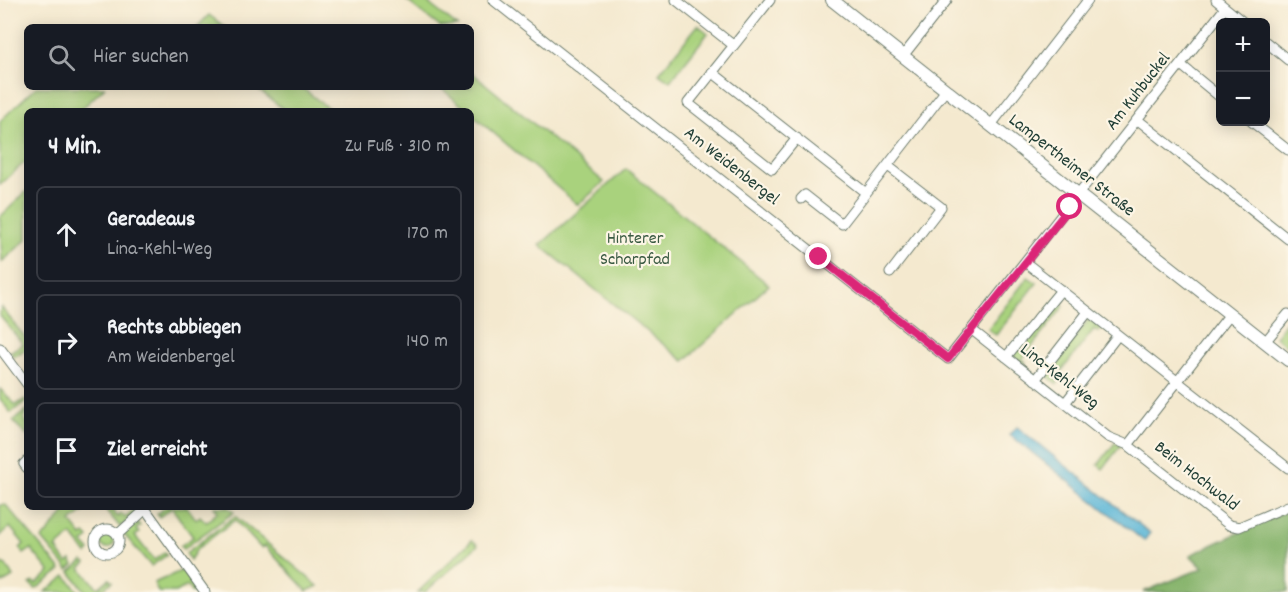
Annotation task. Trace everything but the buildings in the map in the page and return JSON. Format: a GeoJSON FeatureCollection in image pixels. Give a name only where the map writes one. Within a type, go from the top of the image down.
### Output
{"type":"FeatureCollection","features":[{"type":"Feature","properties":{"kind":"street","name":"Am Weidenbergel"},"geometry":{"type":"LineString","coordinates":[[493,0],[948,359],[972,330]]}},
{"type":"Feature","properties":{"kind":"street"},"geometry":{"type":"LineString","coordinates":[[676,0],[733,45]]}},
{"type":"Feature","properties":{"kind":"street"},"geometry":{"type":"LineString","coordinates":[[770,0],[688,103],[772,169],[797,138]]}},
{"type":"Feature","properties":{"kind":"street","name":"Lampertheimer Straße"},"geometry":{"type":"LineString","coordinates":[[832,0],[1288,360]]}},
{"type":"Feature","properties":{"kind":"street"},"geometry":{"type":"LineString","coordinates":[[903,56],[947,0]]}},
{"type":"Feature","properties":{"kind":"street"},"geometry":{"type":"LineString","coordinates":[[991,125],[1088,0]]}},
{"type":"Feature","properties":{"kind":"street"},"geometry":{"type":"LineString","coordinates":[[1216,0],[1238,18]]}},
{"type":"Feature","properties":{"kind":"street","name":"Am Kuhbuckel"},"geometry":{"type":"LineString","coordinates":[[1079,195],[1225,8]]}},
{"type":"Feature","properties":{"kind":"street"},"geometry":{"type":"LineString","coordinates":[[1270,45],[1288,60]]}},
{"type":"Feature","properties":{"kind":"street"},"geometry":{"type":"LineString","coordinates":[[1180,65],[1216,93]]}},
{"type":"Feature","properties":{"kind":"street"},"geometry":{"type":"LineString","coordinates":[[712,72],[866,193]]}},
{"type":"Feature","properties":{"kind":"street"},"geometry":{"type":"LineString","coordinates":[[801,199],[805,195],[842,224],[946,90]]}},
{"type":"Feature","properties":{"kind":"street"},"geometry":{"type":"LineString","coordinates":[[1138,120],[1288,239]]}},
{"type":"Feature","properties":{"kind":"street"},"geometry":{"type":"LineString","coordinates":[[1257,126],[1288,150]]}},
{"type":"Feature","properties":{"kind":"street"},"geometry":{"type":"LineString","coordinates":[[888,166],[941,207],[890,273]]}},
{"type":"Feature","properties":{"kind":"street"},"geometry":{"type":"LineString","coordinates":[[972,330],[1079,195]]}},
{"type":"Feature","properties":{"kind":"street"},"geometry":{"type":"LineString","coordinates":[[1025,262],[1288,468]]}},
{"type":"Feature","properties":{"kind":"street"},"geometry":{"type":"LineString","coordinates":[[1006,357],[1061,290]]}},
{"type":"Feature","properties":{"kind":"street"},"geometry":{"type":"LineString","coordinates":[[1035,380],[1088,312]]}},
{"type":"Feature","properties":{"kind":"street","name":"Beim Hochwald"},"geometry":{"type":"LineString","coordinates":[[1230,314],[1128,445],[1233,527],[1288,506]]}},
{"type":"Feature","properties":{"kind":"street"},"geometry":{"type":"LineString","coordinates":[[1265,342],[1288,314]]}},
{"type":"Feature","properties":{"kind":"street","name":"Lina-Kehl-Weg"},"geometry":{"type":"LineString","coordinates":[[972,330],[1108,437],[1128,445]]}},
{"type":"Feature","properties":{"kind":"street"},"geometry":{"type":"LineString","coordinates":[[1065,403],[1118,335]]}},
{"type":"Feature","properties":{"kind":"street"},"geometry":{"type":"LineString","coordinates":[[0,348],[3,360],[24,381]]}},
{"type":"Feature","properties":{"kind":"street"},"geometry":{"type":"LineString","coordinates":[[117,535],[143,510]]}},
{"type":"Feature","properties":{"kind":"street"},"geometry":{"type":"LineString","coordinates":[[146,510],[205,592]]}},
{"type":"Feature","properties":{"kind":"green space"},"geometry":{"type":"Polygon","coordinates":[[[406,0],[424,0],[454,24],[436,24],[406,0]]]}},
{"type":"Feature","properties":{"kind":"green space"},"geometry":{"type":"Polygon","coordinates":[[[209,15],[221,24],[200,24],[209,15]]]}},
{"type":"Feature","properties":{"kind":"green space"},"geometry":{"type":"Polygon","coordinates":[[[698,25],[708,33],[670,81],[659,73],[698,25]]]}},
{"type":"Feature","properties":{"kind":"green space"},"geometry":{"type":"Polygon","coordinates":[[[474,74],[604,182],[578,205],[474,116],[474,108],[465,108],[444,90],[474,90],[474,74]]]}},
{"type":"Feature","properties":{"kind":"green space"},"geometry":{"type":"Polygon","coordinates":[[[33,90],[102,90],[82,108],[24,108],[24,163],[0,185],[0,121],[33,90]]]}},
{"type":"Feature","properties":{"kind":"green space"},"geometry":{"type":"Polygon","coordinates":[[[259,90],[305,90],[328,108],[282,108],[259,90]]]}},
{"type":"Feature","properties":{"kind":"green space","name":"Hinterer Scharpfad"},"geometry":{"type":"Polygon","coordinates":[[[626,169],[769,285],[684,361],[540,245],[626,169]]]}},
{"type":"Feature","properties":{"kind":"green space"},"geometry":{"type":"Polygon","coordinates":[[[24,194],[24,242],[2,262],[0,217],[24,194]]]}},
{"type":"Feature","properties":{"kind":"green space"},"geometry":{"type":"Polygon","coordinates":[[[1028,277],[1037,283],[996,335],[988,329],[1028,277]]]}},
{"type":"Feature","properties":{"kind":"green space"},"geometry":{"type":"Polygon","coordinates":[[[1056,300],[1064,306],[1022,359],[1026,362],[1024,365],[1012,356],[1056,300]]]}},
{"type":"Feature","properties":{"kind":"green space"},"geometry":{"type":"Polygon","coordinates":[[[1,307],[24,336],[24,350],[14,357],[10,352],[23,344],[0,316],[1,307]]]}},
{"type":"Feature","properties":{"kind":"green space"},"geometry":{"type":"Polygon","coordinates":[[[1089,319],[1101,328],[1098,332],[1094,329],[1056,378],[1059,381],[1057,384],[1046,375],[1089,319]]]}},
{"type":"Feature","properties":{"kind":"green space"},"geometry":{"type":"Polygon","coordinates":[[[1285,323],[1288,326],[1286,329],[1288,347],[1275,337],[1285,323]]]}},
{"type":"Feature","properties":{"kind":"green space"},"geometry":{"type":"Polygon","coordinates":[[[0,389],[16,405],[24,400],[24,403],[11,413],[0,399],[0,389]]]}},
{"type":"Feature","properties":{"kind":"green space"},"geometry":{"type":"Polygon","coordinates":[[[24,412],[24,433],[13,421],[24,412]]]}},
{"type":"Feature","properties":{"kind":"green space"},"geometry":{"type":"Polygon","coordinates":[[[1115,443],[1121,445],[1103,469],[1098,465],[1115,443]]]}},
{"type":"Feature","properties":{"kind":"green space"},"geometry":{"type":"Polygon","coordinates":[[[5,504],[61,570],[36,589],[30,584],[33,582],[36,584],[50,572],[31,549],[24,554],[20,548],[24,544],[10,527],[0,536],[0,505],[5,504]]]}},
{"type":"Feature","properties":{"kind":"green space"},"geometry":{"type":"Polygon","coordinates":[[[67,510],[85,510],[71,522],[82,536],[85,534],[89,538],[83,543],[90,551],[87,554],[72,535],[56,548],[67,563],[71,560],[74,565],[68,570],[42,539],[67,510]]]}},
{"type":"Feature","properties":{"kind":"green space"},"geometry":{"type":"Polygon","coordinates":[[[106,510],[115,510],[113,512],[118,517],[121,514],[125,517],[134,510],[138,510],[139,512],[120,527],[106,510]]]}},
{"type":"Feature","properties":{"kind":"green space"},"geometry":{"type":"Polygon","coordinates":[[[162,510],[169,510],[159,517],[157,514],[162,510]]]}},
{"type":"Feature","properties":{"kind":"green space"},"geometry":{"type":"Polygon","coordinates":[[[173,510],[189,510],[196,519],[200,516],[206,522],[218,512],[216,510],[234,512],[183,549],[180,546],[193,537],[173,510]]]}},
{"type":"Feature","properties":{"kind":"green space"},"geometry":{"type":"Polygon","coordinates":[[[1288,510],[1288,592],[1143,592],[1203,568],[1190,555],[1288,510]]]}},
{"type":"Feature","properties":{"kind":"green space"},"geometry":{"type":"Polygon","coordinates":[[[235,516],[318,586],[307,591],[265,546],[261,548],[235,520],[197,549],[190,560],[186,553],[235,516]]]}},
{"type":"Feature","properties":{"kind":"green space"},"geometry":{"type":"Polygon","coordinates":[[[137,522],[140,526],[136,529],[139,533],[135,536],[154,560],[165,552],[167,555],[151,566],[123,533],[137,522]]]}},
{"type":"Feature","properties":{"kind":"green space"},"geometry":{"type":"Polygon","coordinates":[[[104,534],[110,534],[114,541],[110,548],[104,548],[100,544],[100,538],[104,534]]]}},
{"type":"Feature","properties":{"kind":"green space"},"geometry":{"type":"Polygon","coordinates":[[[472,540],[478,545],[425,592],[418,592],[472,540]]]}},
{"type":"Feature","properties":{"kind":"green space"},"geometry":{"type":"Polygon","coordinates":[[[83,561],[86,563],[80,568],[98,588],[109,579],[112,582],[98,592],[86,592],[70,572],[83,561]]]}},
{"type":"Feature","properties":{"kind":"green space"},"geometry":{"type":"Polygon","coordinates":[[[2,563],[6,565],[13,577],[3,583],[0,581],[2,563]]]}},
{"type":"Feature","properties":{"kind":"green space"},"geometry":{"type":"Polygon","coordinates":[[[183,570],[198,592],[191,592],[188,586],[175,592],[158,592],[154,583],[183,570]]]}},
{"type":"Feature","properties":{"kind":"green space"},"geometry":{"type":"Polygon","coordinates":[[[66,576],[79,592],[45,592],[66,576]]]}},
{"type":"Feature","properties":{"kind":"water"},"geometry":{"type":"Polygon","coordinates":[[[1017,427],[1150,533],[1144,541],[1010,435],[1017,427]]]}},
{"type":"Feature","properties":{"kind":"route"},"geometry":{"type":"LineString","coordinates":[[819,257],[948,359],[1070,207]]}}]}
